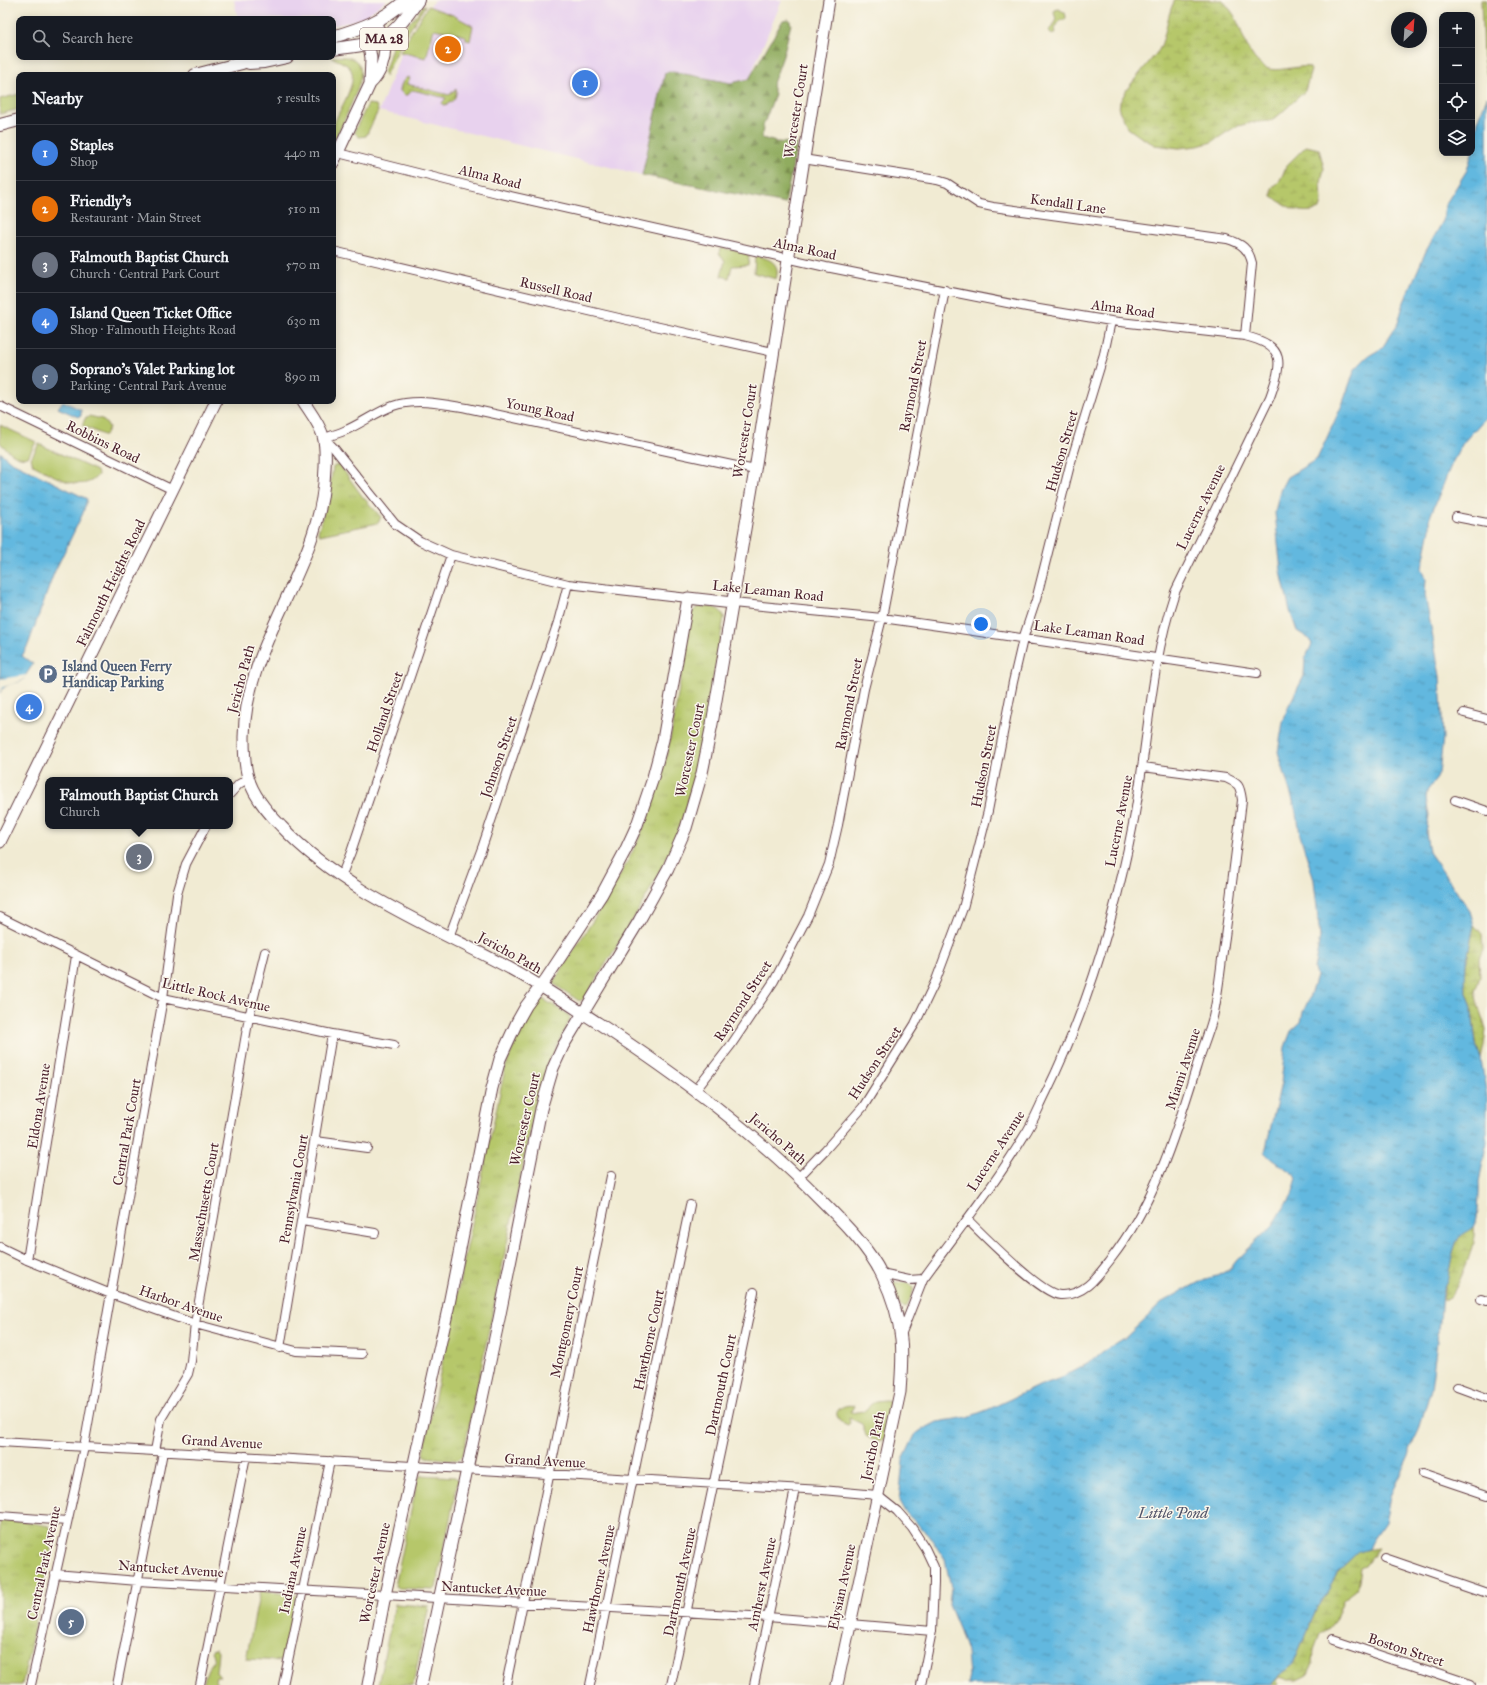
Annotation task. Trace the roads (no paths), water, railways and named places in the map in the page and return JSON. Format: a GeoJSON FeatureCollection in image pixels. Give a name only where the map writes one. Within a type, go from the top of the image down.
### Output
{"type":"FeatureCollection","features":[{"type":"Feature","properties":{"kind":"main road","name":"MA 28"},"geometry":{"type":"LineString","coordinates":[[336,36],[371,24],[397,8],[406,0]]}},
{"type":"Feature","properties":{"kind":"main road","name":"MA 28"},"geometry":{"type":"LineString","coordinates":[[336,49],[369,44],[383,39],[398,28],[418,0]]}},
{"type":"Feature","properties":{"kind":"main road"},"geometry":{"type":"LineString","coordinates":[[207,72],[250,60]]}},
{"type":"Feature","properties":{"kind":"main road"},"geometry":{"type":"LineString","coordinates":[[242,63],[273,60]]}},
{"type":"Feature","properties":{"kind":"main road"},"geometry":{"type":"LineString","coordinates":[[0,125],[16,121]]}},
{"type":"Feature","properties":{"kind":"street","name":"Worcester Court"},"geometry":{"type":"LineString","coordinates":[[467,1470],[541,1108],[558,1058],[569,1035],[584,1014],[659,887],[678,849],[686,828],[702,774],[755,470],[829,0]]}},
{"type":"Feature","properties":{"kind":"street"},"geometry":{"type":"LineString","coordinates":[[336,157],[370,84],[377,77],[383,62],[385,48],[383,39],[371,24]]}},
{"type":"Feature","properties":{"kind":"street"},"geometry":{"type":"LineString","coordinates":[[370,84],[371,64],[369,44],[371,24]]}},
{"type":"Feature","properties":{"kind":"street","name":"Alma Road"},"geometry":{"type":"LineString","coordinates":[[338,153],[505,194],[788,258],[945,290],[1111,321],[1245,336],[1261,340],[1270,346]]}},
{"type":"Feature","properties":{"kind":"street","name":"Kendall Lane"},"geometry":{"type":"LineString","coordinates":[[803,159],[937,180],[947,183],[979,204],[993,207],[1227,239],[1236,242],[1245,248],[1250,255],[1252,263],[1245,336]]}},
{"type":"Feature","properties":{"kind":"street","name":"Russell Road"},"geometry":{"type":"LineString","coordinates":[[336,252],[623,319],[773,352]]}},
{"type":"Feature","properties":{"kind":"street","name":"Raymond Street"},"geometry":{"type":"LineString","coordinates":[[696,1090],[731,1045],[774,981],[808,916],[829,864],[838,825],[864,688],[882,618],[945,290]]}},
{"type":"Feature","properties":{"kind":"street","name":"Hudson Street"},"geometry":{"type":"LineString","coordinates":[[799,1177],[863,1107],[917,1021],[936,980],[963,908],[988,810],[1023,639],[1036,600],[1070,465],[1104,354],[1111,321]]}},
{"type":"Feature","properties":{"kind":"street","name":"Lucerne Avenue"},"geometry":{"type":"LineString","coordinates":[[901,1335],[923,1279],[967,1219],[1025,1135],[1065,1054],[1102,949],[1123,871],[1143,767],[1157,658],[1166,618],[1174,592],[1251,436],[1274,385],[1280,362],[1270,346]]}},
{"type":"Feature","properties":{"kind":"street","name":"Young Road"},"geometry":{"type":"LineString","coordinates":[[324,438],[344,431],[378,412],[394,406],[410,402],[423,402],[467,408],[755,470]]}},
{"type":"Feature","properties":{"kind":"street","name":"Falmouth Heights Road"},"geometry":{"type":"LineString","coordinates":[[0,842],[215,404]]}},
{"type":"Feature","properties":{"kind":"street","name":"Jericho Path"},"geometry":{"type":"LineString","coordinates":[[305,404],[324,438],[324,488],[316,523],[308,547],[261,657],[250,691],[244,731],[245,763],[248,779],[260,799],[279,825],[306,851],[341,877],[379,900],[518,973],[656,1061],[696,1090],[799,1177],[853,1235],[881,1274],[892,1302],[901,1335],[902,1367],[900,1392],[883,1474],[877,1495]]}},
{"type":"Feature","properties":{"kind":"street","name":"Robbins Road"},"geometry":{"type":"LineString","coordinates":[[0,406],[173,490]]}},
{"type":"Feature","properties":{"kind":"street","name":"Lake Leaman Road"},"geometry":{"type":"LineString","coordinates":[[324,438],[333,447],[395,524],[420,541],[451,555],[568,584],[882,618],[1257,673]]}},
{"type":"Feature","properties":{"kind":"street"},"geometry":{"type":"LineString","coordinates":[[1456,517],[1487,523]]}},
{"type":"Feature","properties":{"kind":"street","name":"Holland Street"},"geometry":{"type":"LineString","coordinates":[[341,877],[351,852],[451,555]]}},
{"type":"Feature","properties":{"kind":"street","name":"Johnson Street"},"geometry":{"type":"LineString","coordinates":[[449,937],[487,834],[558,622],[568,584]]}},
{"type":"Feature","properties":{"kind":"street","name":"Worcester Court"},"geometry":{"type":"LineString","coordinates":[[413,1466],[448,1309],[492,1088],[500,1058],[526,1006],[539,987],[546,980],[602,894],[626,851],[637,825],[652,781],[663,740],[688,598]]}},
{"type":"Feature","properties":{"kind":"street"},"geometry":{"type":"LineString","coordinates":[[1464,713],[1487,718]]}},
{"type":"Feature","properties":{"kind":"street","name":"Miami Avenue"},"geometry":{"type":"LineString","coordinates":[[967,1219],[1004,1255],[1047,1290],[1058,1295],[1073,1294],[1094,1282],[1118,1250],[1141,1213],[1162,1169],[1178,1126],[1213,1016],[1242,800],[1241,789],[1237,783],[1226,778],[1143,767]]}},
{"type":"Feature","properties":{"kind":"street"},"geometry":{"type":"LineString","coordinates":[[233,791],[239,784],[248,779]]}},
{"type":"Feature","properties":{"kind":"street"},"geometry":{"type":"LineString","coordinates":[[1455,800],[1487,812]]}},
{"type":"Feature","properties":{"kind":"street","name":"Central Park Court"},"geometry":{"type":"LineString","coordinates":[[84,1447],[164,998],[178,886],[186,864],[204,829]]}},
{"type":"Feature","properties":{"kind":"street","name":"Little Rock Avenue"},"geometry":{"type":"LineString","coordinates":[[0,917],[76,956],[164,998],[332,1034],[394,1045]]}},
{"type":"Feature","properties":{"kind":"street","name":"Massachusetts Court"},"geometry":{"type":"LineString","coordinates":[[117,1685],[138,1581],[159,1451],[161,1419],[188,1374],[191,1361],[195,1324],[249,1017],[265,952]]}},
{"type":"Feature","properties":{"kind":"street","name":"Eldona Avenue"},"geometry":{"type":"LineString","coordinates":[[27,1260],[76,956]]}},
{"type":"Feature","properties":{"kind":"street","name":"Pennsylvania Court"},"geometry":{"type":"LineString","coordinates":[[280,1348],[316,1141],[332,1034]]}},
{"type":"Feature","properties":{"kind":"street"},"geometry":{"type":"LineString","coordinates":[[316,1141],[367,1148]]}},
{"type":"Feature","properties":{"kind":"street","name":"Montgomery Court"},"geometry":{"type":"LineString","coordinates":[[506,1685],[611,1176]]}},
{"type":"Feature","properties":{"kind":"street","name":"Hawthorne Court"},"geometry":{"type":"LineString","coordinates":[[633,1479],[690,1205]]}},
{"type":"Feature","properties":{"kind":"street"},"geometry":{"type":"LineString","coordinates":[[302,1221],[375,1233]]}},
{"type":"Feature","properties":{"kind":"street","name":"Harbor Avenue"},"geometry":{"type":"LineString","coordinates":[[0,1247],[27,1260],[111,1294],[195,1324],[280,1348],[296,1351],[362,1354]]}},
{"type":"Feature","properties":{"kind":"street"},"geometry":{"type":"LineString","coordinates":[[881,1274],[909,1280],[923,1279]]}},
{"type":"Feature","properties":{"kind":"street","name":"Dartmouth Court"},"geometry":{"type":"LineString","coordinates":[[713,1484],[754,1292]]}},
{"type":"Feature","properties":{"kind":"street"},"geometry":{"type":"LineString","coordinates":[[1456,1387],[1487,1398]]}},
{"type":"Feature","properties":{"kind":"street","name":"Grand Avenue"},"geometry":{"type":"LineString","coordinates":[[0,1442],[633,1479],[877,1495]]}},
{"type":"Feature","properties":{"kind":"street","name":"Central Park Avenue"},"geometry":{"type":"LineString","coordinates":[[31,1685],[84,1447]]}},
{"type":"Feature","properties":{"kind":"street"},"geometry":{"type":"LineString","coordinates":[[200,1685],[246,1456]]}},
{"type":"Feature","properties":{"kind":"street","name":"Indiana Avenue"},"geometry":{"type":"LineString","coordinates":[[283,1685],[330,1462]]}},
{"type":"Feature","properties":{"kind":"street","name":"Worcester Avenue"},"geometry":{"type":"LineString","coordinates":[[368,1685],[385,1595],[413,1466]]}},
{"type":"Feature","properties":{"kind":"street"},"geometry":{"type":"LineString","coordinates":[[421,1685],[467,1470]]}},
{"type":"Feature","properties":{"kind":"street"},"geometry":{"type":"LineString","coordinates":[[1422,1473],[1487,1495]]}},
{"type":"Feature","properties":{"kind":"street","name":"Hawthorne Avenue"},"geometry":{"type":"LineString","coordinates":[[590,1685],[633,1479]]}},
{"type":"Feature","properties":{"kind":"street","name":"Dartmouth Avenue"},"geometry":{"type":"LineString","coordinates":[[672,1685],[713,1484]]}},
{"type":"Feature","properties":{"kind":"street","name":"Amherst Avenue"},"geometry":{"type":"LineString","coordinates":[[754,1685],[795,1489]]}},
{"type":"Feature","properties":{"kind":"street"},"geometry":{"type":"LineString","coordinates":[[877,1495],[897,1511],[912,1528],[925,1548],[934,1567],[932,1631],[921,1685]]}},
{"type":"Feature","properties":{"kind":"street","name":"Elysian Avenue"},"geometry":{"type":"LineString","coordinates":[[837,1685],[877,1495]]}},
{"type":"Feature","properties":{"kind":"street"},"geometry":{"type":"LineString","coordinates":[[0,1516],[67,1521]]}},
{"type":"Feature","properties":{"kind":"street"},"geometry":{"type":"LineString","coordinates":[[1385,1558],[1487,1593]]}},
{"type":"Feature","properties":{"kind":"street","name":"Nantucket Avenue"},"geometry":{"type":"LineString","coordinates":[[55,1574],[220,1586],[768,1617],[932,1631]]}},
{"type":"Feature","properties":{"kind":"street","name":"Boston Street"},"geometry":{"type":"LineString","coordinates":[[1333,1639],[1471,1685]]}},
{"type":"Feature","properties":{"kind":"water","name":"Little Pond"},"geometry":{"type":"Polygon","coordinates":[[[1487,97],[1487,416],[1463,443],[1452,463],[1430,517],[1430,529],[1422,568],[1426,579],[1425,595],[1440,676],[1443,738],[1439,773],[1427,791],[1426,799],[1429,815],[1426,832],[1429,852],[1470,911],[1474,925],[1466,964],[1465,980],[1466,990],[1471,1004],[1476,1044],[1481,1059],[1487,1097],[1487,1141],[1479,1182],[1477,1219],[1474,1227],[1460,1237],[1456,1243],[1447,1280],[1442,1293],[1440,1321],[1436,1338],[1437,1342],[1431,1389],[1418,1432],[1390,1496],[1385,1523],[1369,1549],[1359,1552],[1338,1572],[1314,1614],[1293,1664],[1270,1685],[967,1685],[969,1676],[967,1652],[949,1605],[951,1587],[945,1560],[928,1534],[905,1512],[899,1501],[903,1460],[916,1433],[937,1422],[968,1417],[987,1410],[1036,1387],[1058,1379],[1089,1363],[1102,1352],[1126,1337],[1164,1301],[1205,1279],[1217,1276],[1230,1269],[1237,1260],[1273,1225],[1292,1195],[1297,1178],[1265,1152],[1281,1083],[1285,1047],[1291,1031],[1301,1022],[1303,1012],[1309,999],[1316,976],[1314,969],[1320,937],[1314,880],[1300,835],[1297,814],[1278,752],[1283,722],[1288,707],[1304,676],[1305,659],[1312,644],[1308,638],[1297,631],[1290,611],[1281,572],[1275,513],[1280,490],[1287,477],[1317,459],[1342,405],[1355,369],[1367,357],[1382,348],[1398,323],[1404,302],[1426,251],[1443,221],[1445,205],[1467,170],[1471,156],[1475,156],[1475,137],[1478,121],[1487,97]]]}},
{"type":"Feature","properties":{"kind":"water"},"geometry":{"type":"Polygon","coordinates":[[[61,404],[69,404],[81,410],[81,416],[78,417],[58,408],[61,404]]]}},
{"type":"Feature","properties":{"kind":"water"},"geometry":{"type":"Polygon","coordinates":[[[0,452],[10,461],[87,499],[83,513],[54,573],[28,645],[22,656],[33,664],[22,681],[12,683],[4,687],[0,693],[0,452]]]}},
{"type":"Feature","properties":{"kind":"place","name":"Friendly's"},"geometry":{"type":"Point","coordinates":[448,49]}},
{"type":"Feature","properties":{"kind":"place","name":"Staples"},"geometry":{"type":"Point","coordinates":[585,83]}},
{"type":"Feature","properties":{"kind":"place","name":"Island Queen Ferry Handicap Parking"},"geometry":{"type":"Point","coordinates":[48,674]}},
{"type":"Feature","properties":{"kind":"place","name":"Island Queen Ticket Office"},"geometry":{"type":"Point","coordinates":[29,707]}},
{"type":"Feature","properties":{"kind":"place","name":"Falmouth Baptist Church"},"geometry":{"type":"Point","coordinates":[139,857]}},
{"type":"Feature","properties":{"kind":"place","name":"Soprano's Valet Parking lot"},"geometry":{"type":"Point","coordinates":[71,1622]}}]}
